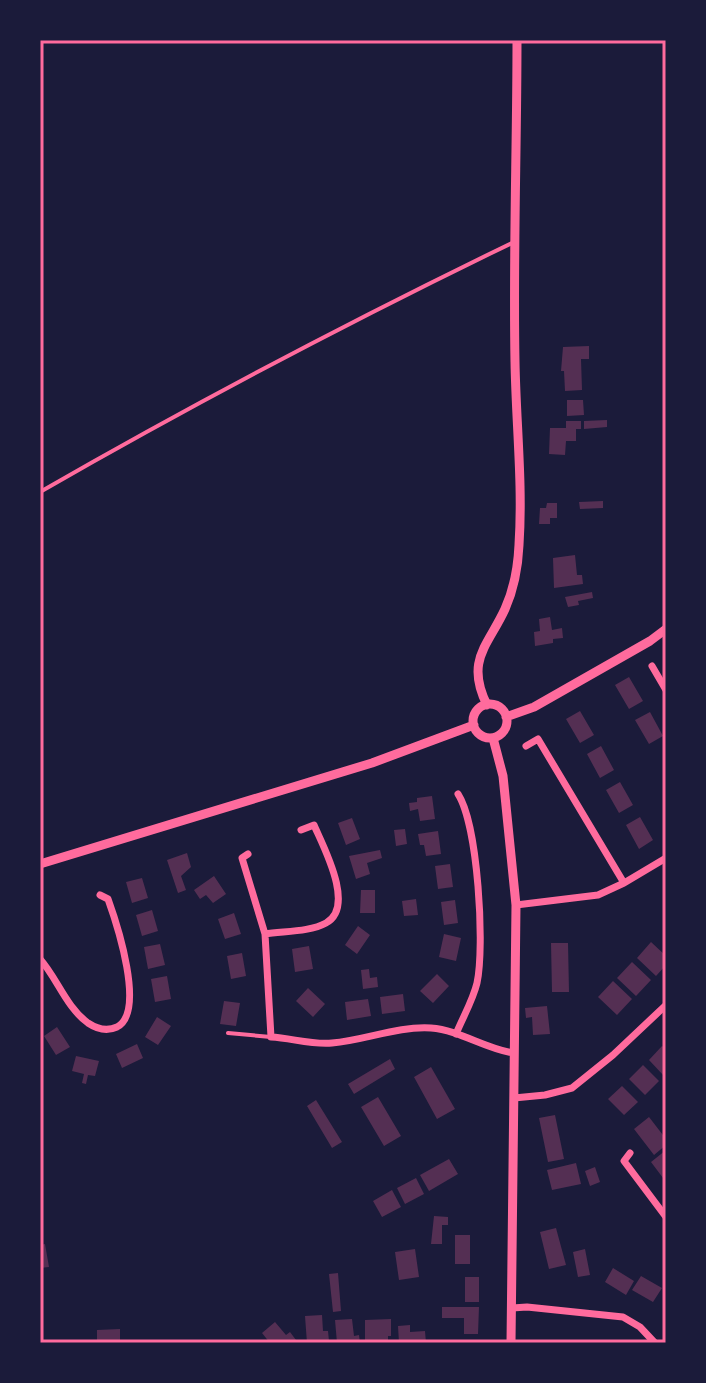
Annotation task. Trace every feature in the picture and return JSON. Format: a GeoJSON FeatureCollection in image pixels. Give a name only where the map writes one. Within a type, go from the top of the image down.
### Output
{"type":"FeatureCollection","features":[{"type":"Feature","properties":{"kind":"street"},"geometry":{"type":"LineString","coordinates":[[487,705],[479,680],[480,653],[504,612],[512,591],[520,544],[515,363],[517,40]]}},
{"type":"Feature","properties":{"kind":"street"},"geometry":{"type":"LineString","coordinates":[[506,717],[534,707],[666,629]]}},
{"type":"Feature","properties":{"kind":"street"},"geometry":{"type":"LineString","coordinates":[[652,666],[666,690]]}},
{"type":"Feature","properties":{"kind":"street"},"geometry":{"type":"LineString","coordinates":[[487,705],[497,706],[506,717],[503,733],[493,738],[483,736],[474,725],[476,712],[487,705]]}},
{"type":"Feature","properties":{"kind":"street"},"geometry":{"type":"LineString","coordinates":[[40,864],[372,763],[474,725]]}},
{"type":"Feature","properties":{"kind":"street"},"geometry":{"type":"LineString","coordinates":[[493,738],[503,776],[516,905],[511,1343]]}},
{"type":"Feature","properties":{"kind":"street"},"geometry":{"type":"LineString","coordinates":[[526,746],[538,739],[624,883]]}},
{"type":"Feature","properties":{"kind":"street"},"geometry":{"type":"LineString","coordinates":[[456,1034],[477,985],[480,954],[476,879],[464,804],[458,794]]}},
{"type":"Feature","properties":{"kind":"street"},"geometry":{"type":"LineString","coordinates":[[464,804],[474,799]]}},
{"type":"Feature","properties":{"kind":"street"},"geometry":{"type":"LineString","coordinates":[[265,934],[318,926],[331,920],[337,910],[336,881],[314,825],[301,830]]}},
{"type":"Feature","properties":{"kind":"street"},"geometry":{"type":"LineString","coordinates":[[248,854],[242,858],[265,934],[271,1037],[329,1044],[416,1028],[445,1030],[514,1053]]}},
{"type":"Feature","properties":{"kind":"street"},"geometry":{"type":"LineString","coordinates":[[516,905],[598,895],[666,858]]}},
{"type":"Feature","properties":{"kind":"street"},"geometry":{"type":"LineString","coordinates":[[40,959],[72,1007],[86,1022],[108,1030],[124,1021],[130,1009],[117,924],[108,899],[100,895]]}},
{"type":"Feature","properties":{"kind":"street"},"geometry":{"type":"LineString","coordinates":[[514,1098],[572,1088],[613,1055],[666,1005]]}},
{"type":"Feature","properties":{"kind":"street"},"geometry":{"type":"LineString","coordinates":[[630,1153],[624,1161],[666,1217]]}},
{"type":"Feature","properties":{"kind":"street"},"geometry":{"type":"LineString","coordinates":[[512,1308],[623,1317],[640,1327],[655,1343]]}},
{"type":"Feature","properties":{"kind":"lane"},"geometry":{"type":"LineString","coordinates":[[40,492],[161,423],[369,313],[516,241]]}},
{"type":"Feature","properties":{"kind":"lane"},"geometry":{"type":"LineString","coordinates":[[228,1033],[271,1037]]}},
{"type":"Feature","properties":{"kind":"building"},"geometry":{"type":"Polygon","coordinates":[[[589,346],[589,359],[581,359],[582,390],[565,391],[564,371],[561,371],[563,347],[589,346]]]}},
{"type":"Feature","properties":{"kind":"building"},"geometry":{"type":"Polygon","coordinates":[[[567,400],[583,400],[584,415],[567,416],[567,400]]]}},
{"type":"Feature","properties":{"kind":"building"},"geometry":{"type":"Polygon","coordinates":[[[607,420],[607,427],[584,429],[584,421],[607,420]]]}},
{"type":"Feature","properties":{"kind":"building"},"geometry":{"type":"Polygon","coordinates":[[[566,421],[581,421],[581,429],[576,429],[576,441],[566,441],[565,455],[549,454],[550,428],[566,428],[566,421]]]}},
{"type":"Feature","properties":{"kind":"building"},"geometry":{"type":"Polygon","coordinates":[[[603,501],[603,508],[580,509],[579,502],[603,501]]]}},
{"type":"Feature","properties":{"kind":"building"},"geometry":{"type":"Polygon","coordinates":[[[547,503],[557,503],[557,518],[550,518],[550,524],[539,524],[540,508],[546,508],[547,503]]]}},
{"type":"Feature","properties":{"kind":"building"},"geometry":{"type":"Polygon","coordinates":[[[575,555],[577,575],[582,575],[583,584],[554,588],[553,558],[575,555]]]}},
{"type":"Feature","properties":{"kind":"building"},"geometry":{"type":"Polygon","coordinates":[[[592,592],[593,598],[568,607],[565,597],[592,592]]]}},
{"type":"Feature","properties":{"kind":"building"},"geometry":{"type":"Polygon","coordinates":[[[550,617],[552,630],[562,628],[563,638],[535,646],[534,632],[540,631],[539,619],[550,617]]]}},
{"type":"Feature","properties":{"kind":"building"},"geometry":{"type":"Polygon","coordinates":[[[629,677],[643,701],[629,709],[615,685],[629,677]]]}},
{"type":"Feature","properties":{"kind":"building"},"geometry":{"type":"Polygon","coordinates":[[[580,711],[594,735],[580,743],[566,719],[580,711]]]}},
{"type":"Feature","properties":{"kind":"building"},"geometry":{"type":"Polygon","coordinates":[[[650,712],[663,736],[649,744],[635,720],[650,712]]]}},
{"type":"Feature","properties":{"kind":"building"},"geometry":{"type":"Polygon","coordinates":[[[601,746],[614,770],[600,778],[587,754],[601,746]]]}},
{"type":"Feature","properties":{"kind":"building"},"geometry":{"type":"Polygon","coordinates":[[[620,782],[633,805],[619,813],[606,790],[620,782]]]}},
{"type":"Feature","properties":{"kind":"building"},"geometry":{"type":"Polygon","coordinates":[[[432,796],[435,819],[420,821],[418,809],[410,811],[409,803],[417,802],[417,798],[432,796]]]}},
{"type":"Feature","properties":{"kind":"building"},"geometry":{"type":"Polygon","coordinates":[[[640,817],[653,840],[639,849],[626,825],[640,817]]]}},
{"type":"Feature","properties":{"kind":"building"},"geometry":{"type":"Polygon","coordinates":[[[352,818],[360,839],[346,845],[338,823],[352,818]]]}},
{"type":"Feature","properties":{"kind":"building"},"geometry":{"type":"Polygon","coordinates":[[[405,829],[407,844],[396,846],[394,830],[405,829]]]}},
{"type":"Feature","properties":{"kind":"building"},"geometry":{"type":"Polygon","coordinates":[[[438,831],[441,854],[426,856],[418,834],[438,831]]]}},
{"type":"Feature","properties":{"kind":"building"},"geometry":{"type":"Polygon","coordinates":[[[380,850],[382,858],[367,863],[370,874],[356,879],[349,856],[380,850]]]}},
{"type":"Feature","properties":{"kind":"building"},"geometry":{"type":"Polygon","coordinates":[[[187,853],[191,867],[181,876],[186,890],[178,893],[167,860],[187,853]]]}},
{"type":"Feature","properties":{"kind":"building"},"geometry":{"type":"Polygon","coordinates":[[[450,864],[453,887],[438,889],[435,866],[450,864]]]}},
{"type":"Feature","properties":{"kind":"building"},"geometry":{"type":"Polygon","coordinates":[[[214,876],[226,894],[213,903],[206,895],[200,899],[194,890],[214,876]]]}},
{"type":"Feature","properties":{"kind":"building"},"geometry":{"type":"Polygon","coordinates":[[[142,878],[148,898],[132,903],[126,882],[142,878]]]}},
{"type":"Feature","properties":{"kind":"building"},"geometry":{"type":"Polygon","coordinates":[[[361,890],[375,890],[375,913],[360,913],[361,890]]]}},
{"type":"Feature","properties":{"kind":"building"},"geometry":{"type":"Polygon","coordinates":[[[416,899],[418,915],[404,916],[402,901],[416,899]]]}},
{"type":"Feature","properties":{"kind":"building"},"geometry":{"type":"Polygon","coordinates":[[[455,900],[458,923],[444,925],[441,902],[455,900]]]}},
{"type":"Feature","properties":{"kind":"building"},"geometry":{"type":"Polygon","coordinates":[[[152,910],[158,931],[142,936],[136,915],[152,910]]]}},
{"type":"Feature","properties":{"kind":"building"},"geometry":{"type":"Polygon","coordinates":[[[234,913],[241,934],[225,939],[218,919],[234,913]]]}},
{"type":"Feature","properties":{"kind":"building"},"geometry":{"type":"Polygon","coordinates":[[[358,926],[370,935],[357,954],[345,945],[358,926]]]}},
{"type":"Feature","properties":{"kind":"building"},"geometry":{"type":"Polygon","coordinates":[[[444,934],[461,938],[456,961],[439,957],[444,934]]]}},
{"type":"Feature","properties":{"kind":"building"},"geometry":{"type":"Polygon","coordinates":[[[651,942],[666,956],[666,965],[656,976],[637,958],[651,942]]]}},
{"type":"Feature","properties":{"kind":"building"},"geometry":{"type":"Polygon","coordinates":[[[551,943],[568,943],[569,992],[552,992],[551,943]]]}},
{"type":"Feature","properties":{"kind":"building"},"geometry":{"type":"Polygon","coordinates":[[[160,944],[165,965],[148,969],[144,947],[160,944]]]}},
{"type":"Feature","properties":{"kind":"building"},"geometry":{"type":"Polygon","coordinates":[[[309,946],[313,969],[295,972],[292,949],[309,946]]]}},
{"type":"Feature","properties":{"kind":"building"},"geometry":{"type":"Polygon","coordinates":[[[242,953],[246,976],[231,979],[227,956],[242,953]]]}},
{"type":"Feature","properties":{"kind":"building"},"geometry":{"type":"Polygon","coordinates":[[[632,962],[651,980],[636,996],[617,978],[632,962]]]}},
{"type":"Feature","properties":{"kind":"building"},"geometry":{"type":"Polygon","coordinates":[[[369,969],[370,978],[377,977],[378,987],[363,989],[361,970],[369,969]]]}},
{"type":"Feature","properties":{"kind":"building"},"geometry":{"type":"Polygon","coordinates":[[[437,974],[449,986],[433,1003],[420,991],[437,974]]]}},
{"type":"Feature","properties":{"kind":"building"},"geometry":{"type":"Polygon","coordinates":[[[167,976],[171,999],[155,1002],[151,979],[167,976]]]}},
{"type":"Feature","properties":{"kind":"building"},"geometry":{"type":"Polygon","coordinates":[[[613,981],[632,999],[617,1015],[598,997],[613,981]]]}},
{"type":"Feature","properties":{"kind":"building"},"geometry":{"type":"Polygon","coordinates":[[[308,988],[325,1004],[313,1017],[296,1001],[308,988]]]}},
{"type":"Feature","properties":{"kind":"building"},"geometry":{"type":"Polygon","coordinates":[[[403,994],[405,1011],[382,1014],[380,997],[403,994]]]}},
{"type":"Feature","properties":{"kind":"building"},"geometry":{"type":"Polygon","coordinates":[[[368,999],[371,1016],[347,1020],[345,1002],[368,999]]]}},
{"type":"Feature","properties":{"kind":"building"},"geometry":{"type":"Polygon","coordinates":[[[224,1001],[240,1003],[236,1026],[220,1024],[224,1001]]]}},
{"type":"Feature","properties":{"kind":"building"},"geometry":{"type":"Polygon","coordinates":[[[547,1006],[550,1034],[533,1035],[532,1017],[526,1018],[525,1008],[547,1006]]]}},
{"type":"Feature","properties":{"kind":"building"},"geometry":{"type":"Polygon","coordinates":[[[157,1017],[171,1026],[158,1045],[145,1037],[157,1017]]]}},
{"type":"Feature","properties":{"kind":"building"},"geometry":{"type":"Polygon","coordinates":[[[57,1027],[70,1047],[56,1055],[44,1036],[57,1027]]]}},
{"type":"Feature","properties":{"kind":"building"},"geometry":{"type":"Polygon","coordinates":[[[137,1044],[143,1058],[122,1068],[116,1054],[137,1044]]]}},
{"type":"Feature","properties":{"kind":"building"},"geometry":{"type":"Polygon","coordinates":[[[662,1046],[666,1049],[664,1076],[649,1060],[662,1046]]]}},
{"type":"Feature","properties":{"kind":"building"},"geometry":{"type":"Polygon","coordinates":[[[76,1056],[99,1061],[95,1076],[88,1075],[86,1084],[82,1083],[84,1074],[72,1071],[76,1056]]]}},
{"type":"Feature","properties":{"kind":"building"},"geometry":{"type":"Polygon","coordinates":[[[390,1059],[395,1069],[354,1094],[348,1084],[390,1059]]]}},
{"type":"Feature","properties":{"kind":"building"},"geometry":{"type":"Polygon","coordinates":[[[643,1065],[659,1081],[645,1095],[629,1079],[643,1065]]]}},
{"type":"Feature","properties":{"kind":"building"},"geometry":{"type":"Polygon","coordinates":[[[431,1067],[455,1109],[437,1119],[414,1077],[431,1067]]]}},
{"type":"Feature","properties":{"kind":"building"},"geometry":{"type":"Polygon","coordinates":[[[622,1086],[638,1102],[624,1115],[608,1099],[622,1086]]]}},
{"type":"Feature","properties":{"kind":"building"},"geometry":{"type":"Polygon","coordinates":[[[378,1097],[401,1136],[384,1146],[361,1107],[378,1097]]]}},
{"type":"Feature","properties":{"kind":"building"},"geometry":{"type":"Polygon","coordinates":[[[316,1100],[342,1142],[332,1148],[307,1106],[316,1100]]]}},
{"type":"Feature","properties":{"kind":"building"},"geometry":{"type":"Polygon","coordinates":[[[555,1115],[564,1159],[548,1162],[539,1118],[555,1115]]]}},
{"type":"Feature","properties":{"kind":"building"},"geometry":{"type":"Polygon","coordinates":[[[649,1117],[666,1139],[666,1145],[654,1155],[634,1129],[649,1117]]]}},
{"type":"Feature","properties":{"kind":"building"},"geometry":{"type":"Polygon","coordinates":[[[666,1150],[666,1182],[651,1162],[666,1150]]]}},
{"type":"Feature","properties":{"kind":"building"},"geometry":{"type":"Polygon","coordinates":[[[449,1159],[458,1174],[429,1191],[420,1175],[449,1159]]]}},
{"type":"Feature","properties":{"kind":"building"},"geometry":{"type":"Polygon","coordinates":[[[576,1163],[581,1184],[552,1190],[547,1170],[576,1163]]]}},
{"type":"Feature","properties":{"kind":"building"},"geometry":{"type":"Polygon","coordinates":[[[595,1167],[600,1182],[590,1186],[585,1171],[595,1167]]]}},
{"type":"Feature","properties":{"kind":"building"},"geometry":{"type":"Polygon","coordinates":[[[416,1178],[424,1194],[405,1204],[397,1188],[416,1178]]]}},
{"type":"Feature","properties":{"kind":"building"},"geometry":{"type":"Polygon","coordinates":[[[392,1190],[401,1207],[382,1217],[373,1201],[392,1190]]]}},
{"type":"Feature","properties":{"kind":"building"},"geometry":{"type":"Polygon","coordinates":[[[434,1216],[448,1217],[448,1225],[442,1225],[442,1244],[431,1244],[434,1216]]]}},
{"type":"Feature","properties":{"kind":"building"},"geometry":{"type":"Polygon","coordinates":[[[556,1228],[566,1265],[549,1269],[540,1232],[556,1228]]]}},
{"type":"Feature","properties":{"kind":"building"},"geometry":{"type":"Polygon","coordinates":[[[455,1235],[470,1235],[470,1264],[455,1264],[455,1235]]]}},
{"type":"Feature","properties":{"kind":"building"},"geometry":{"type":"Polygon","coordinates":[[[45,1244],[49,1267],[40,1268],[40,1245],[45,1244]]]}},
{"type":"Feature","properties":{"kind":"building"},"geometry":{"type":"Polygon","coordinates":[[[415,1249],[419,1277],[399,1280],[395,1252],[415,1249]]]}},
{"type":"Feature","properties":{"kind":"building"},"geometry":{"type":"Polygon","coordinates":[[[585,1249],[590,1275],[578,1277],[573,1252],[585,1249]]]}},
{"type":"Feature","properties":{"kind":"building"},"geometry":{"type":"Polygon","coordinates":[[[613,1268],[634,1281],[626,1295],[605,1282],[613,1268]]]}},
{"type":"Feature","properties":{"kind":"building"},"geometry":{"type":"Polygon","coordinates":[[[338,1273],[341,1311],[333,1312],[329,1274],[338,1273]]]}},
{"type":"Feature","properties":{"kind":"building"},"geometry":{"type":"Polygon","coordinates":[[[641,1276],[662,1288],[653,1302],[632,1290],[641,1276]]]}},
{"type":"Feature","properties":{"kind":"building"},"geometry":{"type":"Polygon","coordinates":[[[465,1277],[479,1277],[479,1302],[465,1302],[465,1277]]]}},
{"type":"Feature","properties":{"kind":"building"},"geometry":{"type":"Polygon","coordinates":[[[442,1307],[479,1307],[478,1334],[464,1334],[464,1318],[442,1318],[442,1307]]]}},
{"type":"Feature","properties":{"kind":"building"},"geometry":{"type":"Polygon","coordinates":[[[322,1315],[323,1331],[328,1331],[329,1341],[307,1343],[305,1316],[322,1315]]]}},
{"type":"Feature","properties":{"kind":"building"},"geometry":{"type":"Polygon","coordinates":[[[352,1319],[354,1336],[359,1335],[360,1343],[337,1343],[335,1320],[352,1319]]]}},
{"type":"Feature","properties":{"kind":"building"},"geometry":{"type":"Polygon","coordinates":[[[391,1319],[388,1343],[365,1343],[365,1320],[391,1319]]]}},
{"type":"Feature","properties":{"kind":"building"},"geometry":{"type":"Polygon","coordinates":[[[275,1322],[286,1335],[290,1332],[296,1340],[292,1343],[270,1343],[262,1333],[275,1322]]]}},
{"type":"Feature","properties":{"kind":"building"},"geometry":{"type":"Polygon","coordinates":[[[410,1325],[410,1332],[425,1331],[426,1343],[399,1343],[398,1326],[410,1325]]]}},
{"type":"Feature","properties":{"kind":"building"},"geometry":{"type":"Polygon","coordinates":[[[120,1329],[120,1343],[97,1343],[97,1330],[120,1329]]]}}]}
